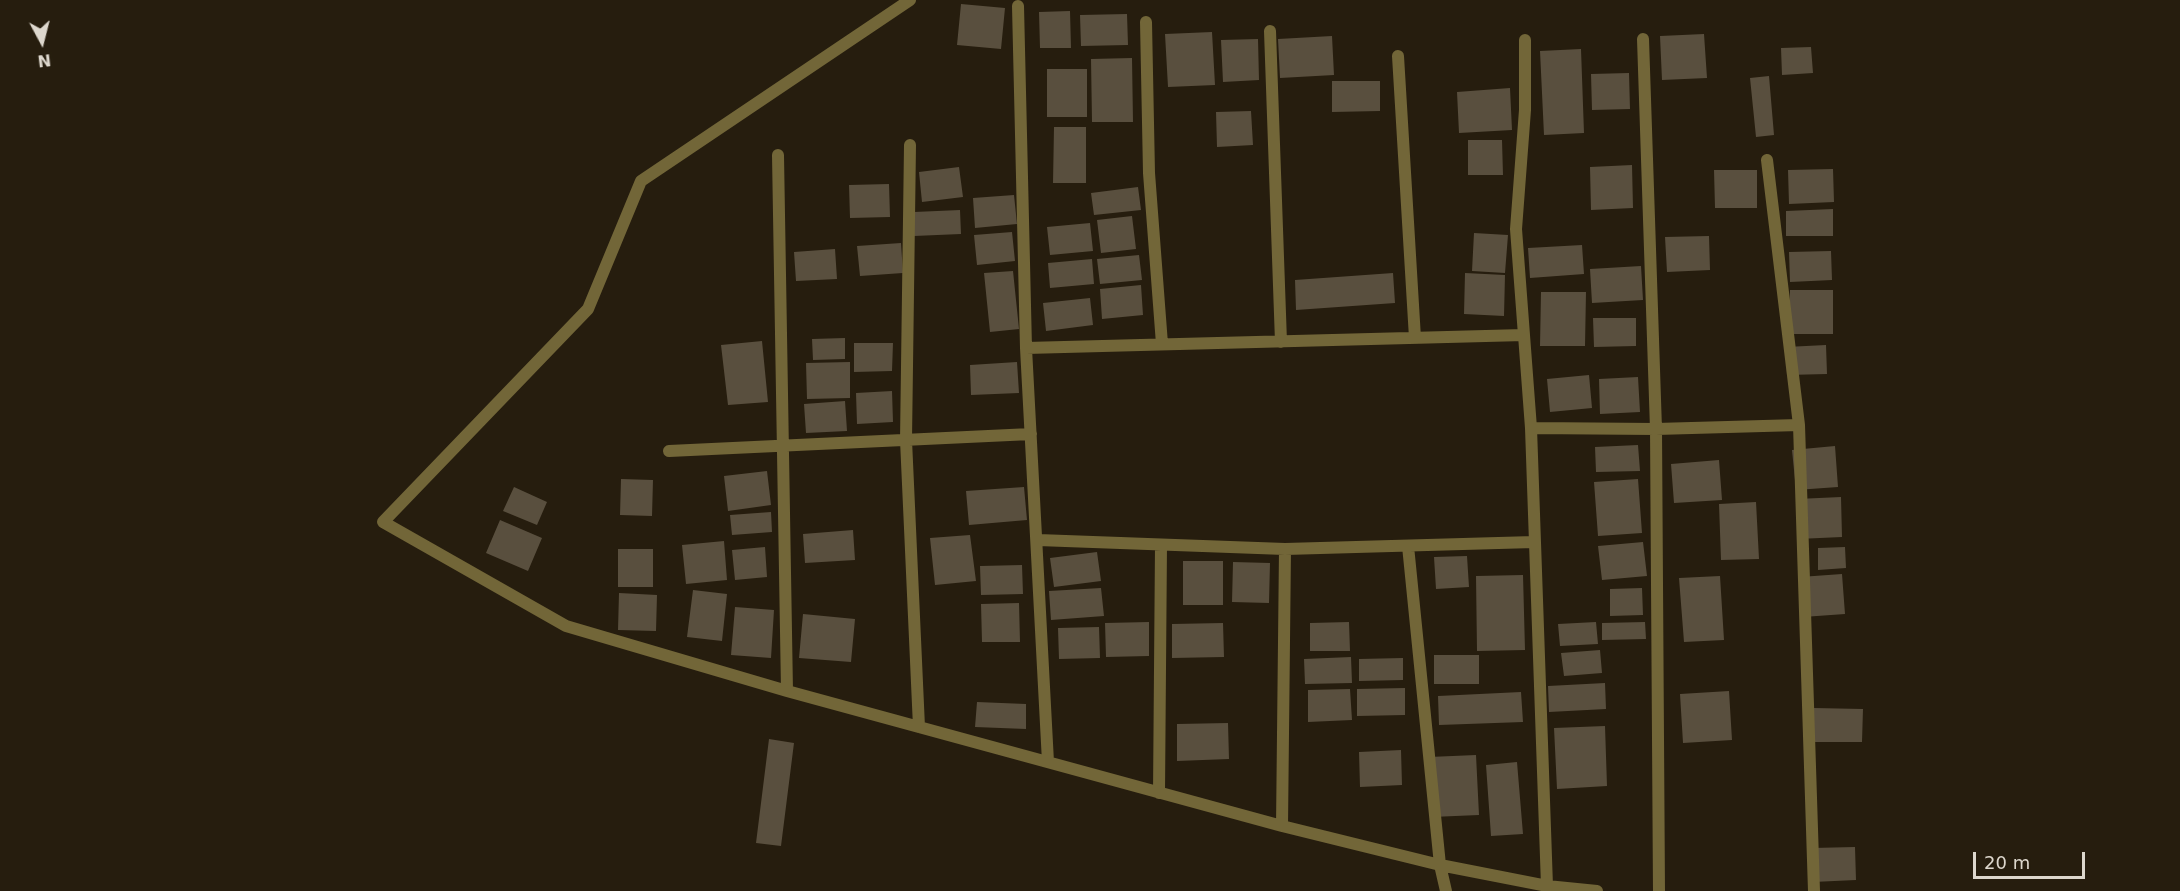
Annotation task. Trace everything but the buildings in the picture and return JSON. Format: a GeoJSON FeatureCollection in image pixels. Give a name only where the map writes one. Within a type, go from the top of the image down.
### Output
{"type":"FeatureCollection","features":[{"type":"Feature","properties":{"kind":"street"},"geometry":{"type":"LineString","coordinates":[[910,0],[641,181],[588,309],[384,522],[566,626],[788,691],[1282,826],[1440,865],[1547,886],[1597,891]]}},
{"type":"Feature","properties":{"kind":"street"},"geometry":{"type":"LineString","coordinates":[[1018,6],[1026,348],[1048,762]]}},
{"type":"Feature","properties":{"kind":"street"},"geometry":{"type":"LineString","coordinates":[[1146,22],[1149,173],[1162,344]]}},
{"type":"Feature","properties":{"kind":"street"},"geometry":{"type":"LineString","coordinates":[[1270,31],[1281,342]]}},
{"type":"Feature","properties":{"kind":"street"},"geometry":{"type":"LineString","coordinates":[[1643,39],[1656,429],[1659,891]]}},
{"type":"Feature","properties":{"kind":"street"},"geometry":{"type":"LineString","coordinates":[[1525,40],[1525,110],[1516,230],[1531,428],[1547,886]]}},
{"type":"Feature","properties":{"kind":"street"},"geometry":{"type":"LineString","coordinates":[[1398,56],[1415,338]]}},
{"type":"Feature","properties":{"kind":"street"},"geometry":{"type":"LineString","coordinates":[[910,145],[906,441],[919,727]]}},
{"type":"Feature","properties":{"kind":"street"},"geometry":{"type":"LineString","coordinates":[[778,155],[781,446],[788,691]]}},
{"type":"Feature","properties":{"kind":"street"},"geometry":{"type":"LineString","coordinates":[[1767,160],[1799,425],[1814,891]]}},
{"type":"Feature","properties":{"kind":"street"},"geometry":{"type":"LineString","coordinates":[[1026,348],[1524,335]]}},
{"type":"Feature","properties":{"kind":"street"},"geometry":{"type":"LineString","coordinates":[[1531,428],[1656,429],[1799,425]]}},
{"type":"Feature","properties":{"kind":"street"},"geometry":{"type":"LineString","coordinates":[[669,451],[1031,434]]}},
{"type":"Feature","properties":{"kind":"street"},"geometry":{"type":"LineString","coordinates":[[1038,540],[1285,549],[1534,542]]}},
{"type":"Feature","properties":{"kind":"street"},"geometry":{"type":"LineString","coordinates":[[1159,793],[1161,545]]}},
{"type":"Feature","properties":{"kind":"street"},"geometry":{"type":"LineString","coordinates":[[1408,546],[1440,865],[1446,891]]}},
{"type":"Feature","properties":{"kind":"street"},"geometry":{"type":"LineString","coordinates":[[1282,826],[1285,549]]}}]}
